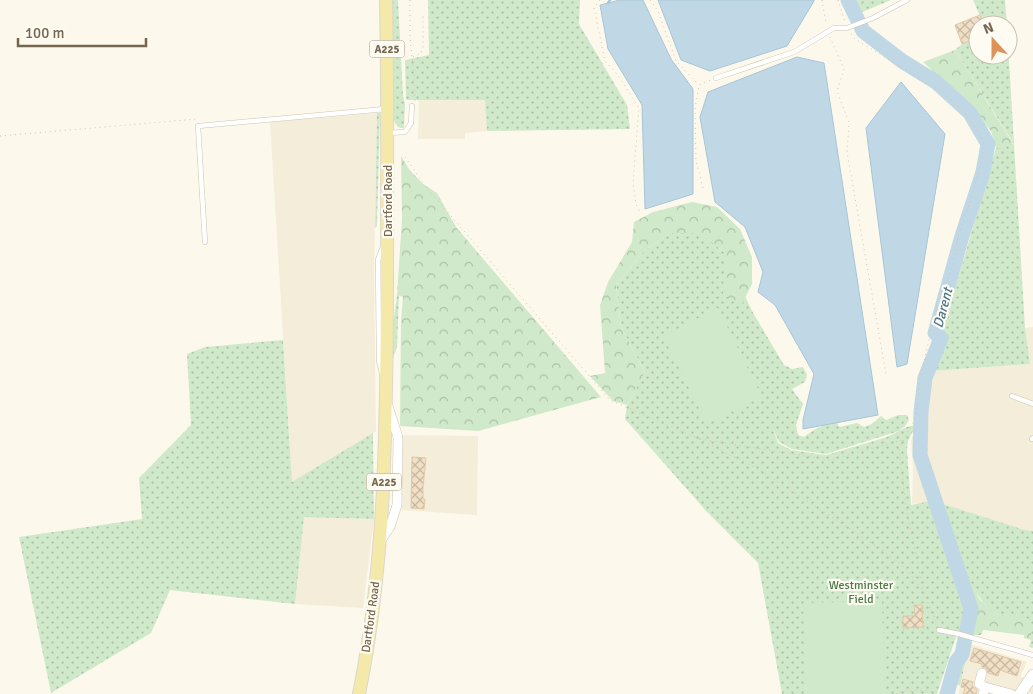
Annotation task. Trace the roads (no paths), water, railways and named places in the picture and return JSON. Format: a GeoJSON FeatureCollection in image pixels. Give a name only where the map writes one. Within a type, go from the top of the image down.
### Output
{"type":"FeatureCollection","features":[{"type":"Feature","properties":{"kind":"main road","name":"Dartford Road"},"geometry":{"type":"LineString","coordinates":[[359,694],[381,540],[385,453],[388,233],[386,0]]}},
{"type":"Feature","properties":{"kind":"street"},"geometry":{"type":"LineString","coordinates":[[982,673],[979,684],[984,690],[1011,694]]}},
{"type":"Feature","properties":{"kind":"street"},"geometry":{"type":"LineString","coordinates":[[1020,694],[1033,675]]}},
{"type":"Feature","properties":{"kind":"lane"},"geometry":{"type":"LineString","coordinates":[[716,78],[794,52],[834,28],[848,28],[874,18],[908,0]]}},
{"type":"Feature","properties":{"kind":"lane"},"geometry":{"type":"LineString","coordinates":[[388,134],[405,132],[411,123],[412,106]]}},
{"type":"Feature","properties":{"kind":"lane"},"geometry":{"type":"LineString","coordinates":[[205,242],[198,126],[388,109]]}},
{"type":"Feature","properties":{"kind":"lane"},"geometry":{"type":"LineString","coordinates":[[1012,396],[1033,404]]}},
{"type":"Feature","properties":{"kind":"lane"},"geometry":{"type":"LineString","coordinates":[[938,631],[959,634],[1033,656]]}},
{"type":"Feature","properties":{"kind":"water"},"geometry":{"type":"Polygon","coordinates":[[[620,0],[643,0],[671,59],[693,89],[693,194],[645,209],[642,105],[608,49],[600,5],[620,0]]]}},
{"type":"Feature","properties":{"kind":"water"},"geometry":{"type":"Polygon","coordinates":[[[658,0],[814,1],[787,46],[710,71],[681,60],[658,0]]]}},
{"type":"Feature","properties":{"kind":"water"},"geometry":{"type":"Polygon","coordinates":[[[797,57],[824,63],[878,415],[803,429],[803,420],[814,374],[775,305],[758,292],[763,272],[745,227],[715,202],[700,117],[708,92],[797,57]]]}},
{"type":"Feature","properties":{"kind":"water"},"geometry":{"type":"Polygon","coordinates":[[[901,82],[945,134],[907,364],[897,367],[866,128],[901,82]]]}},
{"type":"Feature","properties":{"kind":"waterway","name":"Darent"},"geometry":{"type":"LineString","coordinates":[[848,0],[863,31],[902,61],[936,82],[970,113],[988,144],[983,172],[962,236],[935,333],[941,338],[925,378],[921,411],[920,455],[971,609],[962,654],[956,662],[947,694]]}},
{"type":"Feature","properties":{"kind":"park label","name":"Westminster Field"},"geometry":{"type":"Point","coordinates":[861,592]}}]}
